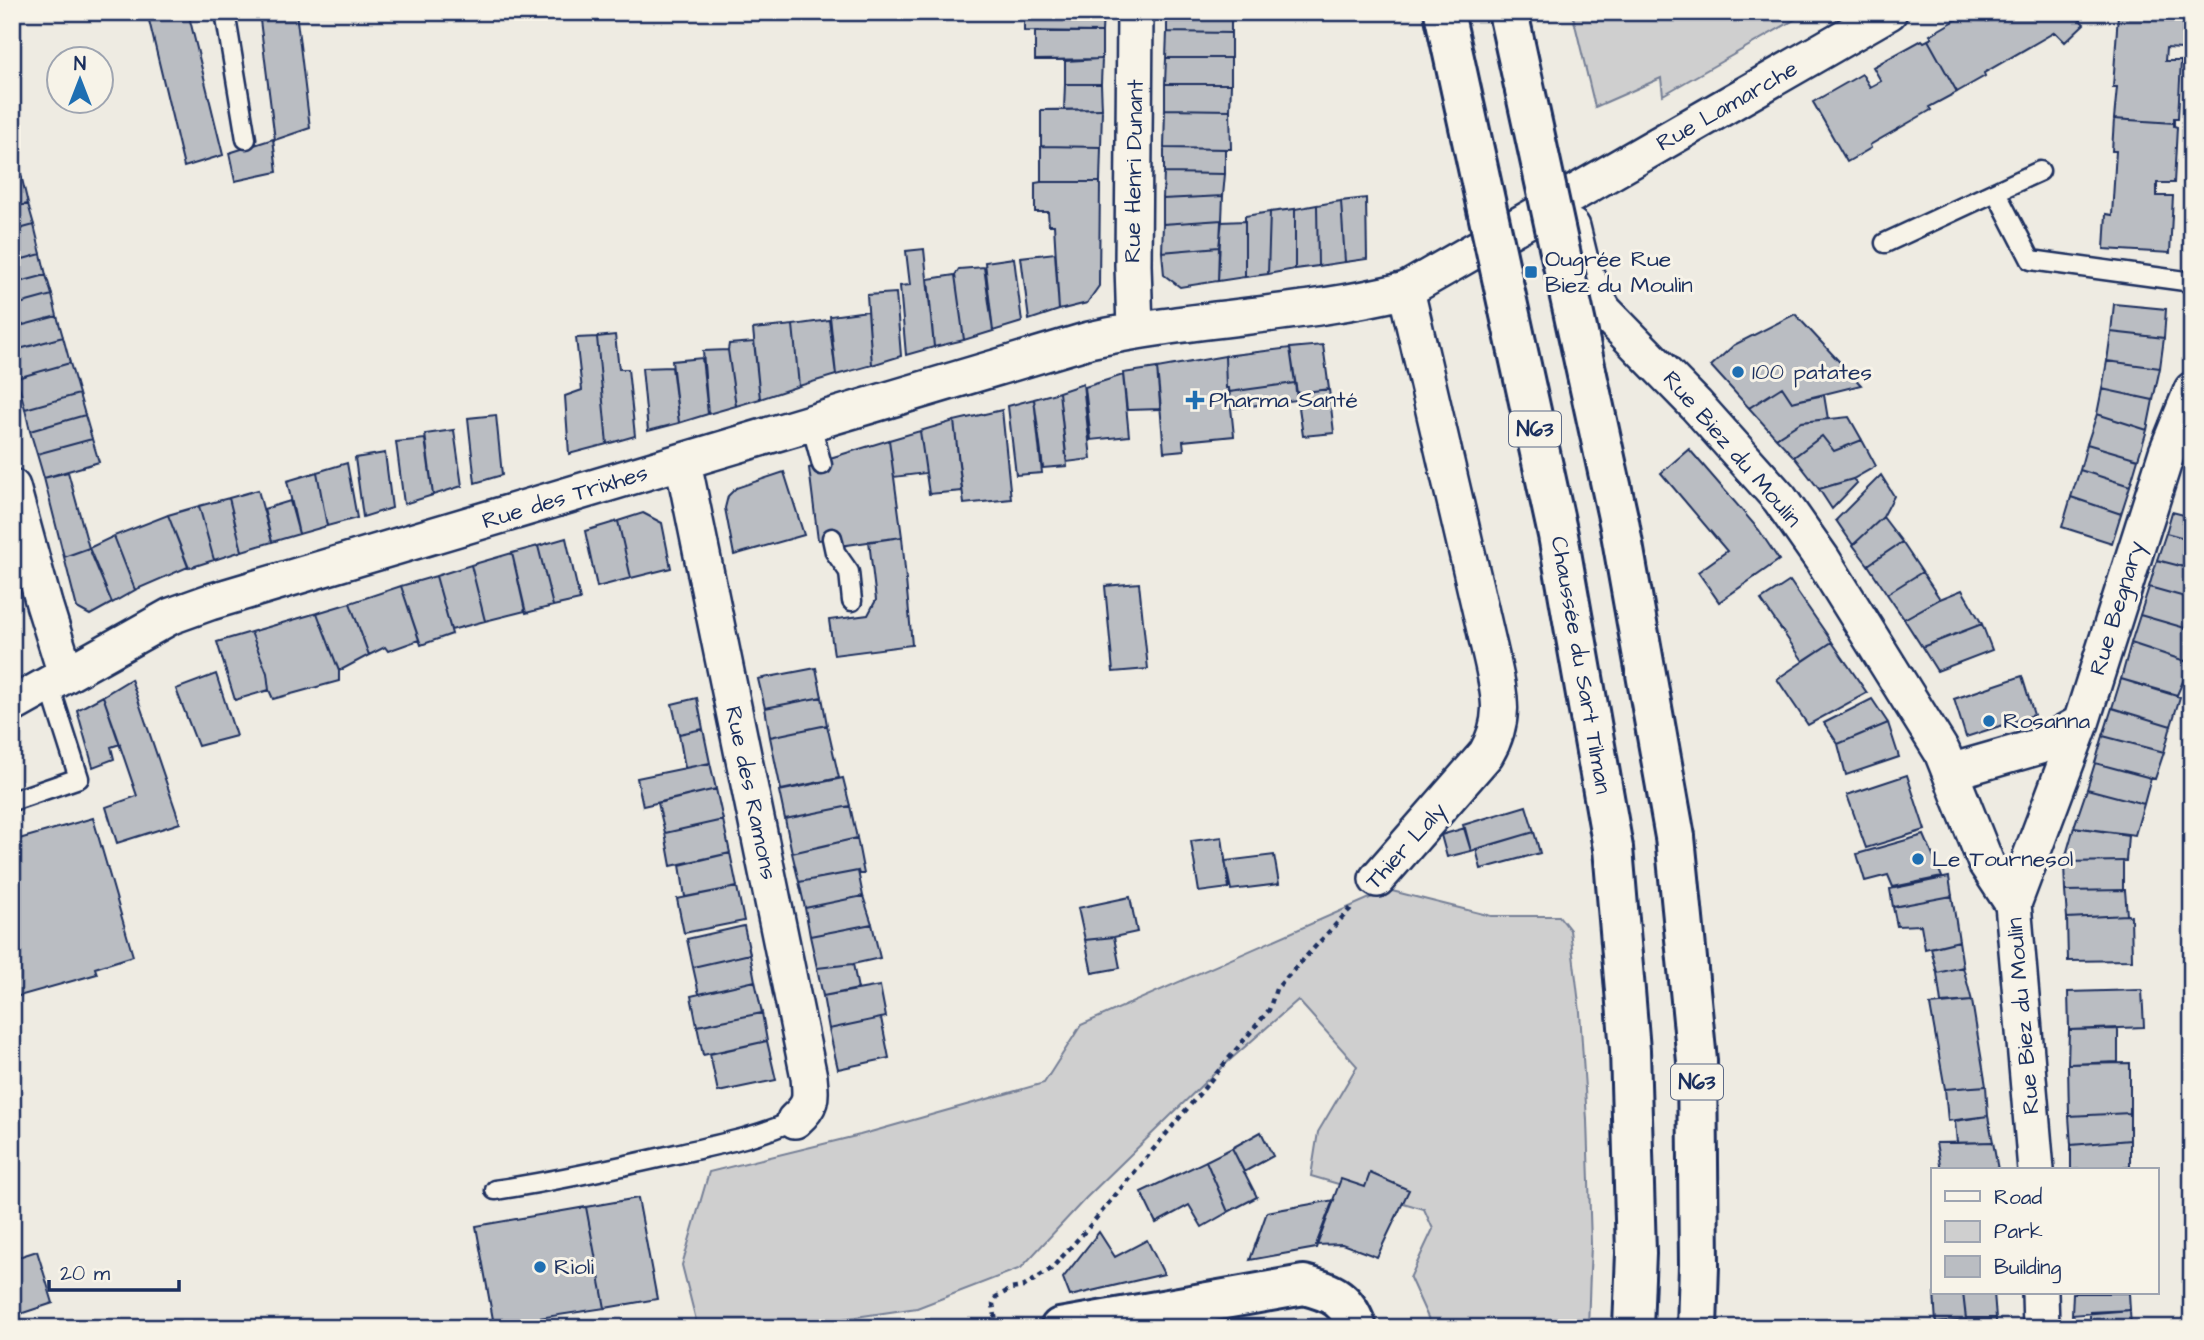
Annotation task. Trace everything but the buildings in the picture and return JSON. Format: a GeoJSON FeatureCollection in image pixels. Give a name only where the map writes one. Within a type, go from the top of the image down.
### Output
{"type":"FeatureCollection","features":[{"type":"Feature","properties":{"kind":"main road","name":"Chaussée du Sart Tilman"},"geometry":{"type":"LineString","coordinates":[[1444,12],[1558,535],[1613,848],[1630,1050],[1636,1253],[1633,1328]]}},
{"type":"Feature","properties":{"kind":"main road","name":"N63"},"geometry":{"type":"LineString","coordinates":[[1508,12],[1619,522],[1675,837],[1697,1061],[1697,1328]]}},
{"type":"Feature","properties":{"kind":"main road"},"geometry":{"type":"LineString","coordinates":[[1060,1328],[1304,1285],[1331,1292],[1351,1310],[1357,1328]]}},
{"type":"Feature","properties":{"kind":"street","name":"Rue Henri Dunant"},"geometry":{"type":"LineString","coordinates":[[1135,330],[1133,265],[1136,12]]}},
{"type":"Feature","properties":{"kind":"street","name":"Rue Lamarche"},"geometry":{"type":"LineString","coordinates":[[1565,200],[1889,12]]}},
{"type":"Feature","properties":{"kind":"street"},"geometry":{"type":"LineString","coordinates":[[1135,330],[1368,299],[1406,290],[1565,200]]}},
{"type":"Feature","properties":{"kind":"street","name":"Rue Biez du Moulin"},"geometry":{"type":"LineString","coordinates":[[1565,200],[1581,264],[1604,311],[1696,405],[1780,499],[1822,559],[1942,751],[1986,863],[2013,904],[2036,1168]]}},
{"type":"Feature","properties":{"kind":"street","name":"Thier Laly"},"geometry":{"type":"LineString","coordinates":[[1377,880],[1486,754],[1496,738],[1501,717],[1492,660],[1406,290]]}},
{"type":"Feature","properties":{"kind":"street","name":"Rue des Trixhes"},"geometry":{"type":"LineString","coordinates":[[12,705],[171,616],[210,602],[1089,340],[1135,330]]}},
{"type":"Feature","properties":{"kind":"street","name":"Rue Begnary"},"geometry":{"type":"LineString","coordinates":[[2013,904],[2081,723],[2167,452],[2192,391]]}},
{"type":"Feature","properties":{"kind":"street","name":"Rue des Ramons"},"geometry":{"type":"LineString","coordinates":[[683,462],[809,1077],[811,1097],[807,1109],[795,1120]]}},
{"type":"Feature","properties":{"kind":"street"},"geometry":{"type":"LineString","coordinates":[[12,487],[44,604],[58,679]]}},
{"type":"Feature","properties":{"kind":"street"},"geometry":{"type":"LineString","coordinates":[[1950,772],[2040,747],[2081,723]]}},
{"type":"Feature","properties":{"kind":"street"},"geometry":{"type":"LineString","coordinates":[[2040,1294],[2041,1328]]}},
{"type":"Feature","properties":{"kind":"lane"},"geometry":{"type":"LineString","coordinates":[[225,12],[246,139]]}},
{"type":"Feature","properties":{"kind":"lane"},"geometry":{"type":"LineString","coordinates":[[1885,243],[2040,171]]}},
{"type":"Feature","properties":{"kind":"lane"},"geometry":{"type":"LineString","coordinates":[[1996,192],[2031,260],[2192,282]]}},
{"type":"Feature","properties":{"kind":"lane"},"geometry":{"type":"LineString","coordinates":[[811,424],[822,465]]}},
{"type":"Feature","properties":{"kind":"lane"},"geometry":{"type":"LineString","coordinates":[[832,538],[835,552],[849,572],[852,601]]}},
{"type":"Feature","properties":{"kind":"lane"},"geometry":{"type":"LineString","coordinates":[[12,801],[79,778],[58,679]]}},
{"type":"Feature","properties":{"kind":"lane"},"geometry":{"type":"LineString","coordinates":[[495,1190],[568,1179],[681,1153],[756,1135],[795,1120]]}},
{"type":"Feature","properties":{"kind":"path","name":"Thier Laly"},"geometry":{"type":"LineString","coordinates":[[997,1328],[993,1304],[1001,1293],[1023,1287],[1051,1269],[1269,1010],[1276,989],[1377,880]]}},
{"type":"Feature","properties":{"kind":"green space"},"geometry":{"type":"Polygon","coordinates":[[[1572,12],[1808,12],[1663,95],[1661,78],[1595,107],[1572,12]]]}},
{"type":"Feature","properties":{"kind":"green space"},"geometry":{"type":"Polygon","coordinates":[[[1388,890],[1491,916],[1559,916],[1570,930],[1580,1012],[1587,1120],[1591,1244],[1588,1328],[1429,1328],[1430,1322],[1410,1278],[1433,1229],[1424,1209],[1311,1176],[1318,1132],[1357,1066],[1298,1000],[1205,1082],[1086,1198],[1021,1268],[917,1308],[781,1328],[698,1328],[682,1265],[709,1172],[860,1135],[1044,1083],[1081,1025],[1388,890]]]}},
{"type":"Feature","properties":{"kind":"place","name":"Ougrée Rue Biez du Moulin"},"geometry":{"type":"Point","coordinates":[1531,272]}},
{"type":"Feature","properties":{"kind":"place","name":"100 patates"},"geometry":{"type":"Point","coordinates":[1738,372]}},
{"type":"Feature","properties":{"kind":"place","name":"Pharma Santé"},"geometry":{"type":"Point","coordinates":[1195,400]}},
{"type":"Feature","properties":{"kind":"place","name":"Rosanna"},"geometry":{"type":"Point","coordinates":[1989,721]}},
{"type":"Feature","properties":{"kind":"place","name":"Le Tournesol"},"geometry":{"type":"Point","coordinates":[1918,859]}},
{"type":"Feature","properties":{"kind":"place","name":"Rioli"},"geometry":{"type":"Point","coordinates":[540,1267]}}]}
